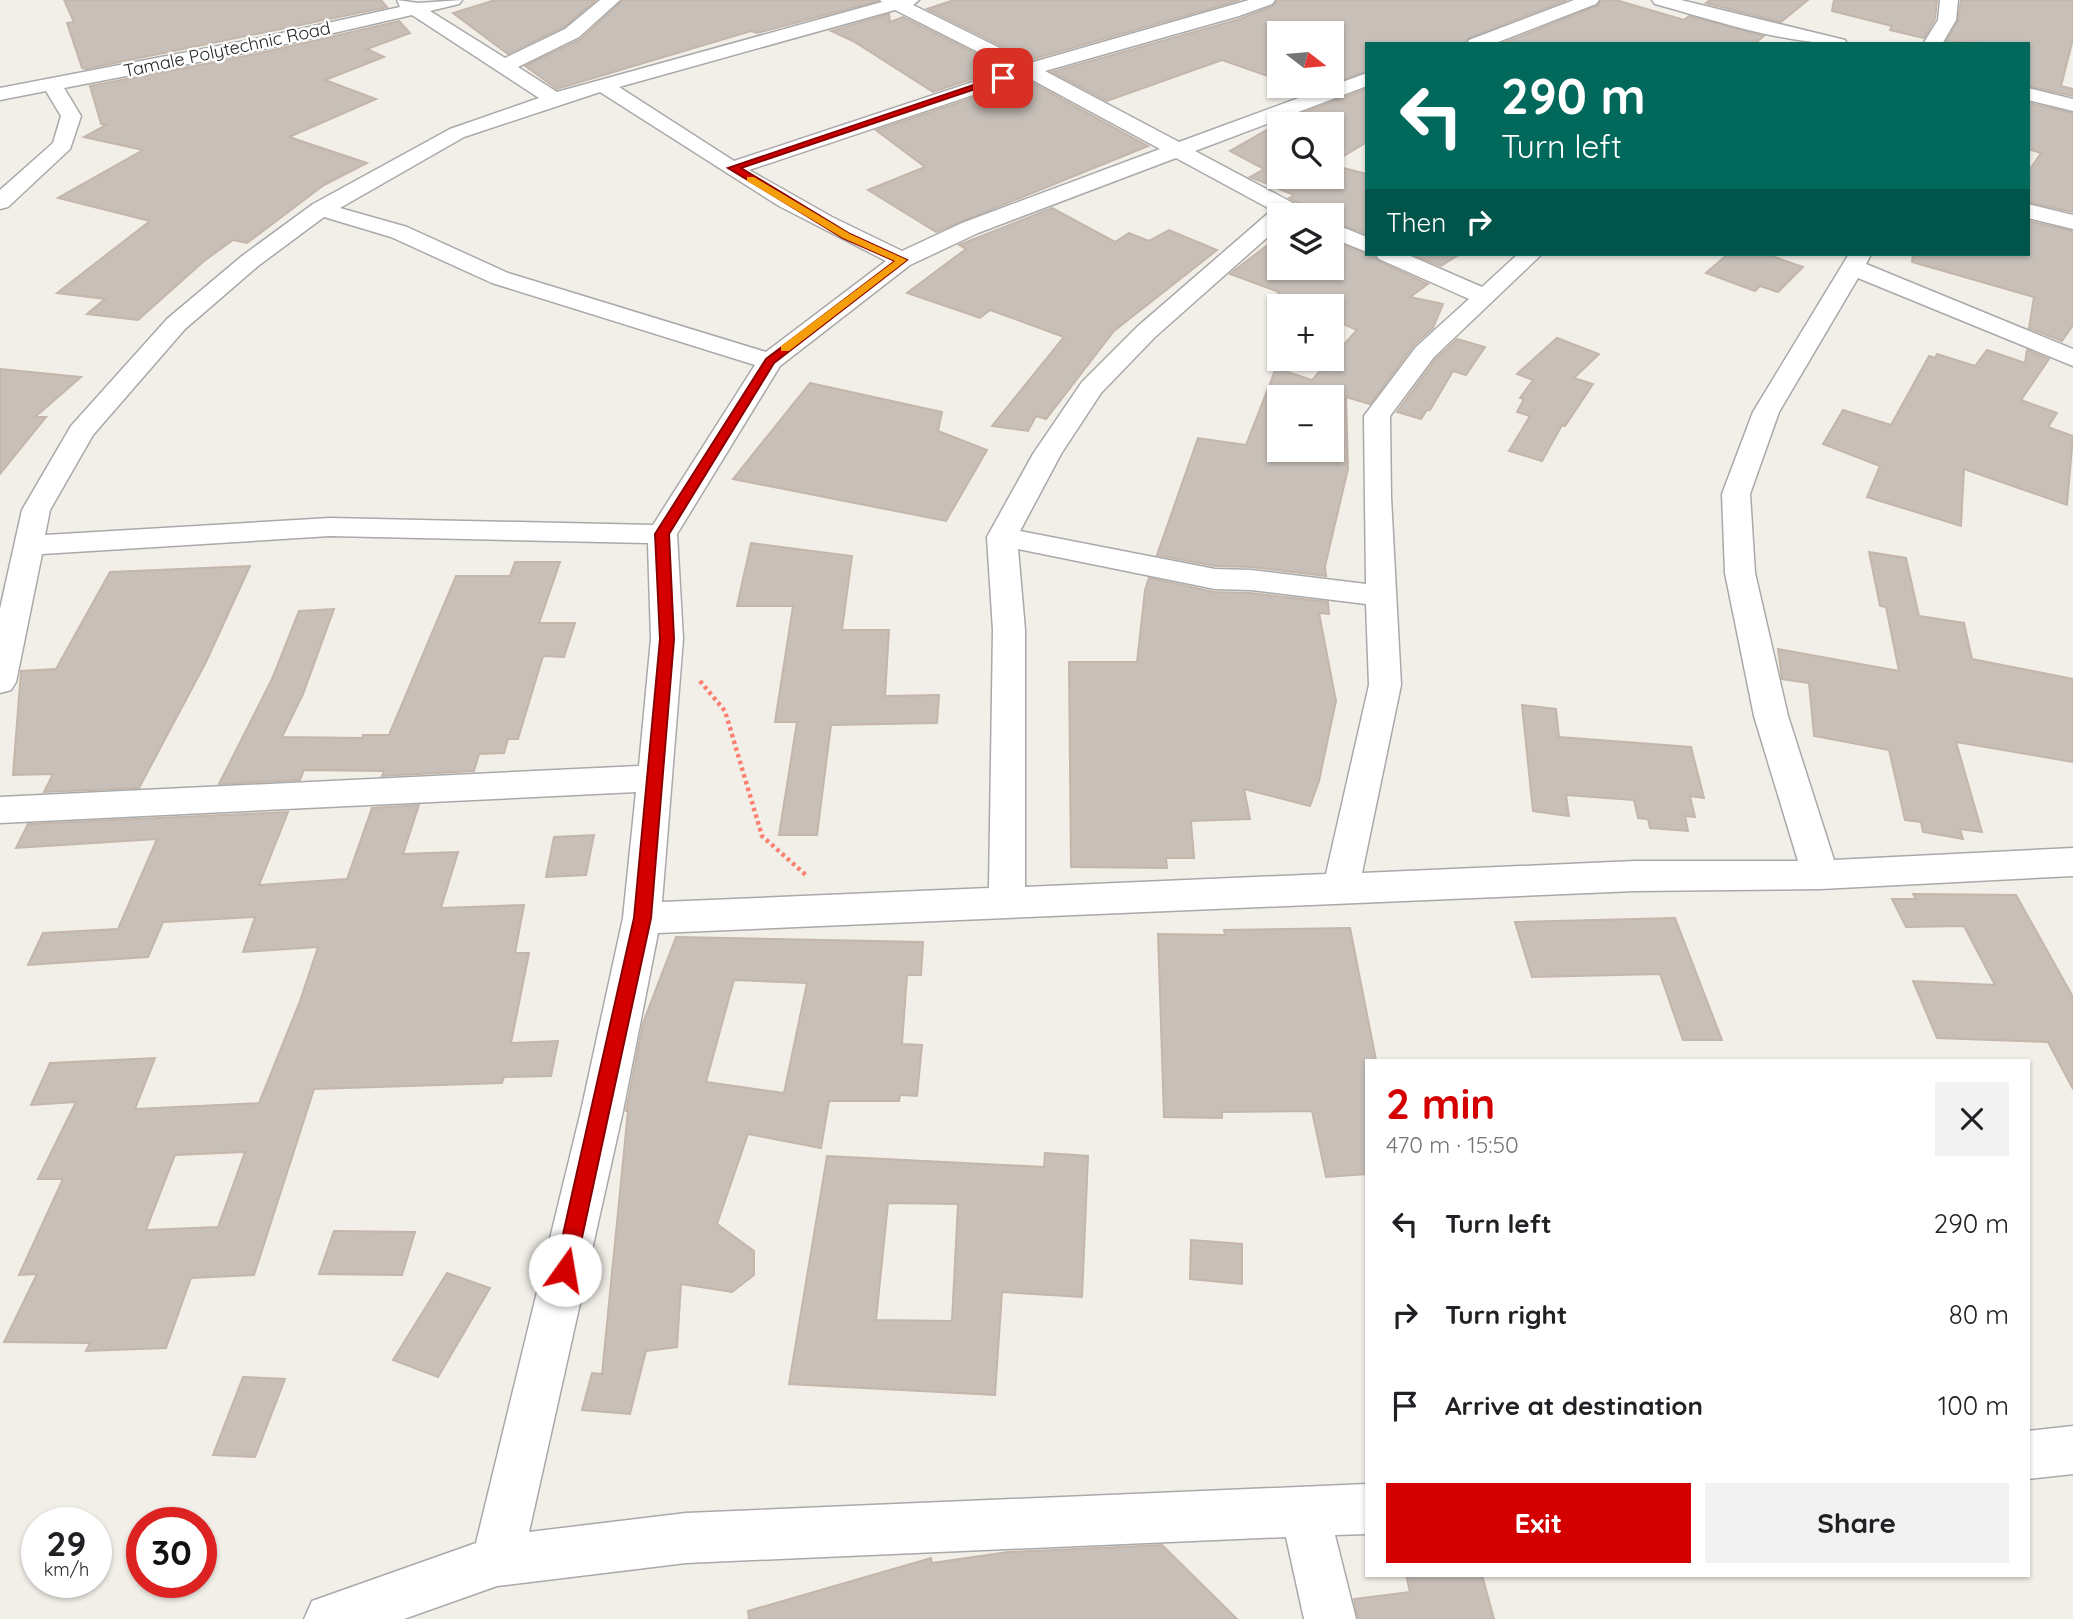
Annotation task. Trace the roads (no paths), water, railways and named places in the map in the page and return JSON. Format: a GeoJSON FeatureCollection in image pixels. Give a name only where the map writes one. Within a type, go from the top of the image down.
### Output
{"type":"FeatureCollection","features":[{"type":"Feature","properties":{"kind":"street","name":"Tamale Polytechnic Road"},"geometry":{"type":"LineString","coordinates":[[0,94],[242,47],[408,4],[453,0]]}},
{"type":"Feature","properties":{"kind":"street"},"geometry":{"type":"LineString","coordinates":[[503,66],[572,33],[611,0]]}},
{"type":"Feature","properties":{"kind":"street"},"geometry":{"type":"LineString","coordinates":[[1207,0],[1233,12]]}},
{"type":"Feature","properties":{"kind":"street"},"geometry":{"type":"LineString","coordinates":[[733,168],[1028,70],[1233,12],[1266,0]]}},
{"type":"Feature","properties":{"kind":"street"},"geometry":{"type":"LineString","coordinates":[[1485,42],[1590,0]]}},
{"type":"Feature","properties":{"kind":"street"},"geometry":{"type":"LineString","coordinates":[[1661,0],[1829,42]]}},
{"type":"Feature","properties":{"kind":"street"},"geometry":{"type":"LineString","coordinates":[[1933,42],[1947,20],[1949,0]]}},
{"type":"Feature","properties":{"kind":"street"},"geometry":{"type":"LineString","coordinates":[[1,669],[36,510],[81,432],[176,324],[250,261],[321,209],[457,133],[554,99],[899,1],[1179,149],[1268,203]]}},
{"type":"Feature","properties":{"kind":"street"},"geometry":{"type":"LineString","coordinates":[[408,4],[554,99]]}},
{"type":"Feature","properties":{"kind":"street"},"geometry":{"type":"LineString","coordinates":[[497,1561],[602,1111],[642,918],[667,639],[662,534],[770,361],[902,260],[970,228],[1365,80]]}},
{"type":"Feature","properties":{"kind":"street"},"geometry":{"type":"LineString","coordinates":[[0,202],[63,145],[71,116],[52,84]]}},
{"type":"Feature","properties":{"kind":"street"},"geometry":{"type":"LineString","coordinates":[[604,86],[846,236],[902,260]]}},
{"type":"Feature","properties":{"kind":"street"},"geometry":{"type":"LineString","coordinates":[[2030,94],[2073,105]]}},
{"type":"Feature","properties":{"kind":"street"},"geometry":{"type":"LineString","coordinates":[[321,209],[399,232],[500,278],[770,361]]}},
{"type":"Feature","properties":{"kind":"street"},"geometry":{"type":"LineString","coordinates":[[2030,211],[2073,222]]}},
{"type":"Feature","properties":{"kind":"street"},"geometry":{"type":"LineString","coordinates":[[1007,902],[1010,630],[1002,537],[1047,454],[1091,388],[1146,332],[1267,230]]}},
{"type":"Feature","properties":{"kind":"street"},"geometry":{"type":"LineString","coordinates":[[1344,235],[1365,244]]}},
{"type":"Feature","properties":{"kind":"street"},"geometry":{"type":"LineString","coordinates":[[1392,256],[1485,297]]}},
{"type":"Feature","properties":{"kind":"street"},"geometry":{"type":"LineString","coordinates":[[1341,888],[1385,685],[1377,497],[1377,416],[1425,352],[1529,256]]}},
{"type":"Feature","properties":{"kind":"street"},"geometry":{"type":"LineString","coordinates":[[1821,875],[1768,703],[1740,573],[1736,494],[1766,412],[1856,260],[2073,358]]}},
{"type":"Feature","properties":{"kind":"street"},"geometry":{"type":"LineString","coordinates":[[29,545],[330,527],[662,534]]}},
{"type":"Feature","properties":{"kind":"street"},"geometry":{"type":"LineString","coordinates":[[1002,537],[1215,579],[1251,579],[1381,596]]}},
{"type":"Feature","properties":{"kind":"street"},"geometry":{"type":"LineString","coordinates":[[0,810],[654,778]]}},
{"type":"Feature","properties":{"kind":"street"},"geometry":{"type":"LineString","coordinates":[[642,918],[1635,876],[1821,875],[2073,862]]}},
{"type":"Feature","properties":{"kind":"street"},"geometry":{"type":"LineString","coordinates":[[2030,1455],[2073,1450]]}},
{"type":"Feature","properties":{"kind":"street"},"geometry":{"type":"LineString","coordinates":[[330,1619],[497,1561],[685,1538],[1365,1509]]}},
{"type":"Feature","properties":{"kind":"street"},"geometry":{"type":"LineString","coordinates":[[1305,1513],[1330,1619]]}}]}
